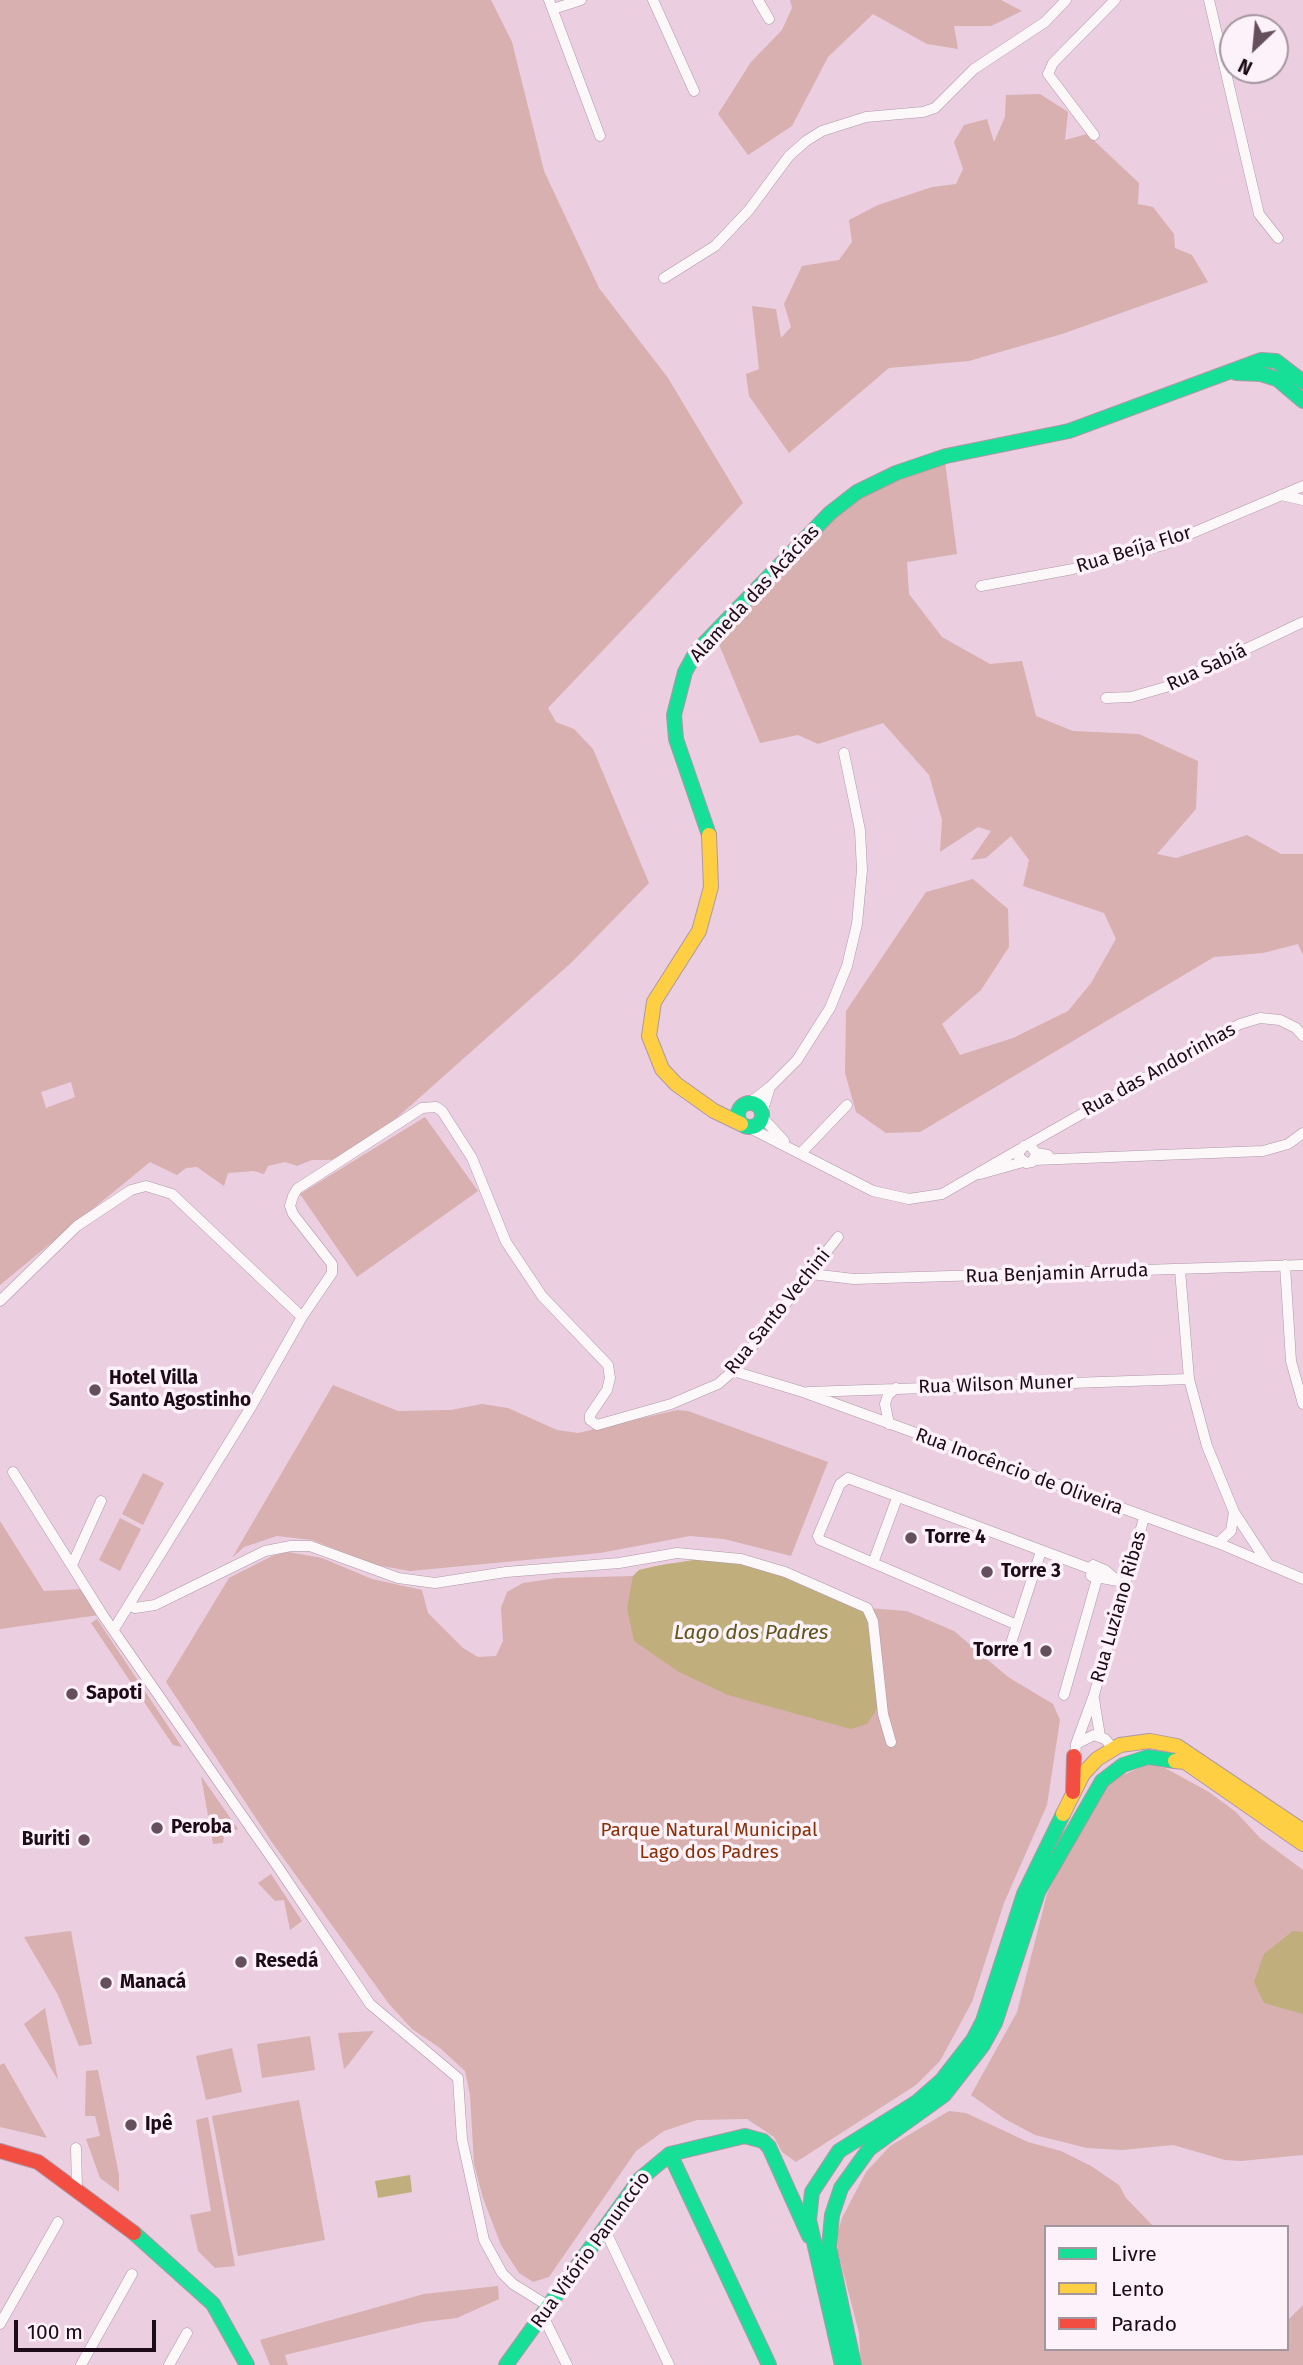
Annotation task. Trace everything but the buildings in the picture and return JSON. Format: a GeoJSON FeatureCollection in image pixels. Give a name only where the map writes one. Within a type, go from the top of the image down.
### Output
{"type":"FeatureCollection","features":[{"type":"Feature","properties":{"kind":"main road"},"geometry":{"type":"LineString","coordinates":[[1261,367],[1276,361],[1303,382]]}},
{"type":"Feature","properties":{"kind":"main road","name":"Alameda das Acácias"},"geometry":{"type":"LineString","coordinates":[[746,1126],[700,1101],[676,1084],[662,1069],[654,1054],[649,1020],[664,984],[699,931],[710,887],[709,832],[676,739],[674,715],[685,672],[696,652],[830,513],[857,492],[896,473],[946,456],[1024,442],[1093,424],[1228,372],[1261,367]]}},
{"type":"Feature","properties":{"kind":"main road"},"geometry":{"type":"LineString","coordinates":[[1261,367],[1285,383],[1303,401]]}},
{"type":"Feature","properties":{"kind":"main road"},"geometry":{"type":"LineString","coordinates":[[700,1101],[733,1106],[746,1104],[757,1105],[762,1115],[759,1123],[746,1126],[738,1113],[746,1104]]}},
{"type":"Feature","properties":{"kind":"main road"},"geometry":{"type":"LineString","coordinates":[[842,2365],[814,2246],[809,2195],[839,2151],[917,2102],[942,2080],[973,2040],[983,2021],[1024,1894],[1039,1860],[1061,1824],[1083,1774],[1113,1748],[1139,1741],[1177,1746],[1303,1831]]}},
{"type":"Feature","properties":{"kind":"main road"},"geometry":{"type":"LineString","coordinates":[[1113,1748],[1116,1770]]}},
{"type":"Feature","properties":{"kind":"main road"},"geometry":{"type":"LineString","coordinates":[[1073,1792],[1075,1750]]}},
{"type":"Feature","properties":{"kind":"main road"},"geometry":{"type":"LineString","coordinates":[[854,2365],[828,2247],[835,2205],[841,2188],[869,2149],[944,2095],[983,2045],[995,2023],[1038,1892],[1052,1863],[1102,1781],[1116,1770],[1148,1757],[1185,1762],[1303,1844]]}},
{"type":"Feature","properties":{"kind":"main road"},"geometry":{"type":"LineString","coordinates":[[1083,1774],[1102,1781]]}},
{"type":"Feature","properties":{"kind":"main road","name":"Rua Vitório Panunccio"},"geometry":{"type":"LineString","coordinates":[[506,2365],[547,2312],[640,2179],[670,2154],[744,2136],[755,2138],[769,2147],[814,2246]]}},
{"type":"Feature","properties":{"kind":"main road"},"geometry":{"type":"LineString","coordinates":[[0,2151],[38,2162],[119,2219],[213,2304],[247,2365]]}},
{"type":"Feature","properties":{"kind":"main road"},"geometry":{"type":"LineString","coordinates":[[670,2154],[769,2365]]}},
{"type":"Feature","properties":{"kind":"main road","name":"Rua Vitório Panunccio"},"geometry":{"type":"LineString","coordinates":[[786,2182],[809,2195]]}},
{"type":"Feature","properties":{"kind":"main road"},"geometry":{"type":"LineString","coordinates":[[809,2195],[820,2183],[831,2183],[841,2188]]}},
{"type":"Feature","properties":{"kind":"main road"},"geometry":{"type":"LineString","coordinates":[[809,2195],[835,2205]]}},
{"type":"Feature","properties":{"kind":"street"},"geometry":{"type":"LineString","coordinates":[[581,0],[551,4],[600,136]]}},
{"type":"Feature","properties":{"kind":"street"},"geometry":{"type":"LineString","coordinates":[[653,0],[694,91]]}},
{"type":"Feature","properties":{"kind":"street"},"geometry":{"type":"LineString","coordinates":[[758,0],[769,19]]}},
{"type":"Feature","properties":{"kind":"street"},"geometry":{"type":"LineString","coordinates":[[664,278],[715,246],[748,210],[789,156],[806,142],[822,131],[866,117],[923,113],[934,108],[974,69],[1045,22],[1066,0]]}},
{"type":"Feature","properties":{"kind":"street"},"geometry":{"type":"LineString","coordinates":[[1094,135],[1048,74],[1053,63],[1115,0]]}},
{"type":"Feature","properties":{"kind":"street"},"geometry":{"type":"LineString","coordinates":[[1209,0],[1259,214],[1278,238]]}},
{"type":"Feature","properties":{"kind":"street","name":"Rua Beíja Flor"},"geometry":{"type":"LineString","coordinates":[[981,586],[1073,569],[1164,545],[1281,495],[1290,488],[1303,486]]}},
{"type":"Feature","properties":{"kind":"street"},"geometry":{"type":"LineString","coordinates":[[1281,495],[1303,500]]}},
{"type":"Feature","properties":{"kind":"street","name":"Rua Sabiá"},"geometry":{"type":"LineString","coordinates":[[1106,698],[1131,697],[1166,687],[1303,622]]}},
{"type":"Feature","properties":{"kind":"street"},"geometry":{"type":"LineString","coordinates":[[746,1104],[770,1087],[797,1060],[830,1008],[847,966],[857,924],[862,870],[860,831],[845,753]]}},
{"type":"Feature","properties":{"kind":"street","name":"Rua das Andorinhas"},"geometry":{"type":"LineString","coordinates":[[746,1126],[802,1152],[873,1191],[909,1199],[942,1194],[979,1174],[1029,1153],[1055,1129],[1240,1024],[1260,1018],[1280,1020],[1303,1036]]}},
{"type":"Feature","properties":{"kind":"street"},"geometry":{"type":"LineString","coordinates":[[762,1115],[770,1087]]}},
{"type":"Feature","properties":{"kind":"street"},"geometry":{"type":"LineString","coordinates":[[802,1152],[847,1105]]}},
{"type":"Feature","properties":{"kind":"street","name":"Rua Santo Vechini"},"geometry":{"type":"LineString","coordinates":[[302,1317],[330,1279],[333,1268],[290,1206],[297,1189],[422,1108],[436,1107],[442,1111],[472,1158],[506,1242],[542,1296],[608,1365],[610,1378],[607,1390],[590,1415],[592,1423],[603,1425],[690,1397],[718,1384],[733,1371],[838,1237]]}},
{"type":"Feature","properties":{"kind":"street","name":"Rua das Andorinhas"},"geometry":{"type":"LineString","coordinates":[[762,1115],[774,1133],[790,1146]]}},
{"type":"Feature","properties":{"kind":"street","name":"Rua das Andorinhas"},"geometry":{"type":"LineString","coordinates":[[1029,1153],[1063,1157],[1263,1151],[1288,1144],[1303,1133]]}},
{"type":"Feature","properties":{"kind":"street"},"geometry":{"type":"LineString","coordinates":[[0,1301],[85,1220],[131,1190],[146,1186],[172,1194],[302,1317],[251,1407],[114,1629]]}},
{"type":"Feature","properties":{"kind":"street"},"geometry":{"type":"LineString","coordinates":[[1285,1265],[1292,1361],[1303,1404]]}},
{"type":"Feature","properties":{"kind":"street","name":"Rua Benjamin Arruda"},"geometry":{"type":"LineString","coordinates":[[811,1274],[854,1279],[1303,1265]]}},
{"type":"Feature","properties":{"kind":"street"},"geometry":{"type":"LineString","coordinates":[[1180,1270],[1189,1379],[1207,1446],[1234,1512],[1269,1564]]}},
{"type":"Feature","properties":{"kind":"street","name":"Rua Inocêncio de Oliveira"},"geometry":{"type":"LineString","coordinates":[[733,1371],[803,1392],[1218,1543],[1303,1579]]}},
{"type":"Feature","properties":{"kind":"street","name":"Rua Wilson Muner"},"geometry":{"type":"LineString","coordinates":[[803,1392],[1189,1379]]}},
{"type":"Feature","properties":{"kind":"street"},"geometry":{"type":"LineString","coordinates":[[889,1424],[885,1404],[888,1395],[896,1387]]}},
{"type":"Feature","properties":{"kind":"street"},"geometry":{"type":"LineString","coordinates":[[13,1472],[114,1629],[370,2004],[458,2078],[463,2139],[484,2240],[502,2273],[547,2312],[567,2365]]}},
{"type":"Feature","properties":{"kind":"street"},"geometry":{"type":"LineString","coordinates":[[820,1540],[818,1536],[845,1479],[1091,1569]]}},
{"type":"Feature","properties":{"kind":"street"},"geometry":{"type":"LineString","coordinates":[[873,1563],[897,1498]]}},
{"type":"Feature","properties":{"kind":"street"},"geometry":{"type":"LineString","coordinates":[[72,1565],[101,1502]]}},
{"type":"Feature","properties":{"kind":"street"},"geometry":{"type":"LineString","coordinates":[[1218,1543],[1231,1531],[1234,1512]]}},
{"type":"Feature","properties":{"kind":"street","name":"Rua Luziano Ribas"},"geometry":{"type":"LineString","coordinates":[[1075,1750],[1094,1695],[1122,1583],[1144,1518]]}},
{"type":"Feature","properties":{"kind":"street"},"geometry":{"type":"LineString","coordinates":[[808,1535],[1017,1625]]}},
{"type":"Feature","properties":{"kind":"street"},"geometry":{"type":"LineString","coordinates":[[129,1605],[135,1608],[155,1605],[265,1551],[291,1546],[310,1546],[398,1578],[435,1583],[506,1572],[619,1563],[677,1553],[741,1559],[785,1572],[867,1608],[873,1621],[883,1714],[891,1742]]}},
{"type":"Feature","properties":{"kind":"street"},"geometry":{"type":"LineString","coordinates":[[1012,1640],[1041,1551]]}},
{"type":"Feature","properties":{"kind":"street"},"geometry":{"type":"LineString","coordinates":[[1095,1565],[1122,1583],[1097,1579],[1090,1575],[1091,1569],[1095,1565]]}},
{"type":"Feature","properties":{"kind":"street"},"geometry":{"type":"LineString","coordinates":[[1064,1695],[1097,1579]]}},
{"type":"Feature","properties":{"kind":"street","name":"Rua Luziano Ribas"},"geometry":{"type":"LineString","coordinates":[[1094,1695],[1100,1735]]}},
{"type":"Feature","properties":{"kind":"street"},"geometry":{"type":"LineString","coordinates":[[1083,1774],[1075,1750],[1085,1737],[1100,1735],[1113,1748]]}},
{"type":"Feature","properties":{"kind":"street"},"geometry":{"type":"LineString","coordinates":[[76,2148],[77,2189]]}},
{"type":"Feature","properties":{"kind":"street"},"geometry":{"type":"LineString","coordinates":[[0,2324],[58,2222]]}},
{"type":"Feature","properties":{"kind":"street"},"geometry":{"type":"LineString","coordinates":[[605,2230],[669,2365]]}},
{"type":"Feature","properties":{"kind":"street"},"geometry":{"type":"LineString","coordinates":[[81,2365],[132,2274]]}},
{"type":"Feature","properties":{"kind":"street"},"geometry":{"type":"LineString","coordinates":[[169,2365],[187,2333]]}},
{"type":"Feature","properties":{"kind":"green space"},"geometry":{"type":"Polygon","coordinates":[[[0,0],[491,0],[512,42],[544,171],[599,288],[668,378],[743,503],[548,708],[556,722],[574,729],[593,749],[649,883],[572,962],[382,1131],[342,1160],[312,1160],[297,1166],[285,1162],[268,1166],[264,1174],[254,1171],[228,1173],[224,1186],[197,1167],[186,1168],[177,1175],[150,1162],[0,1285],[0,0]],[[71,1082],[41,1092],[46,1108],[75,1097],[71,1082]]]}},
{"type":"Feature","properties":{"kind":"green space"},"geometry":{"type":"Polygon","coordinates":[[[790,0],[1001,0],[1022,11],[991,26],[954,26],[958,49],[927,44],[873,14],[828,57],[792,126],[748,155],[718,114],[751,62],[782,30],[792,8],[790,0]]]}},
{"type":"Feature","properties":{"kind":"green space"},"geometry":{"type":"Polygon","coordinates":[[[1040,94],[1068,112],[1065,140],[1087,134],[1139,183],[1138,204],[1153,207],[1174,234],[1175,248],[1192,255],[1208,282],[1062,334],[969,361],[889,368],[789,453],[749,396],[746,374],[759,369],[752,306],[776,309],[781,338],[791,327],[784,304],[802,266],[839,260],[852,242],[849,220],[878,205],[932,187],[956,184],[963,169],[954,142],[964,125],[987,119],[994,142],[1005,117],[1006,95],[1040,94]]]}},
{"type":"Feature","properties":{"kind":"green space"},"geometry":{"type":"Polygon","coordinates":[[[945,462],[957,554],[907,562],[909,594],[942,637],[990,664],[1022,661],[1036,716],[1073,731],[1139,734],[1198,761],[1196,809],[1157,854],[1176,858],[1247,835],[1281,854],[1303,854],[1303,955],[1298,944],[1263,953],[1214,957],[920,1132],[886,1133],[856,1112],[845,1073],[846,1011],[926,892],[973,879],[1008,909],[1009,947],[981,990],[942,1024],[960,1055],[1013,1038],[1068,1011],[1091,983],[1116,939],[1104,913],[1023,886],[1029,860],[1011,836],[986,858],[971,860],[991,831],[978,827],[940,852],[942,820],[929,775],[883,723],[818,744],[798,735],[760,743],[718,642],[816,534],[864,492],[945,462]]]}},
{"type":"Feature","properties":{"kind":"green space"},"geometry":{"type":"Polygon","coordinates":[[[425,1117],[478,1191],[357,1277],[300,1194],[425,1117]]]}},
{"type":"Feature","properties":{"kind":"green space"},"geometry":{"type":"Polygon","coordinates":[[[333,1385],[398,1411],[451,1410],[482,1404],[508,1408],[557,1430],[578,1433],[677,1410],[688,1411],[828,1462],[791,1556],[724,1539],[690,1536],[600,1553],[410,1571],[376,1565],[312,1540],[277,1536],[244,1547],[232,1558],[333,1385]]]}},
{"type":"Feature","properties":{"kind":"green space"},"geometry":{"type":"Polygon","coordinates":[[[143,1473],[164,1483],[143,1525],[122,1514],[143,1473]]]}},
{"type":"Feature","properties":{"kind":"green space"},"geometry":{"type":"Polygon","coordinates":[[[120,1518],[141,1529],[120,1571],[99,1560],[120,1518]]]}},
{"type":"Feature","properties":{"kind":"green space"},"geometry":{"type":"Polygon","coordinates":[[[0,1521],[44,1591],[82,1589],[99,1615],[0,1629],[0,1521]]]}},
{"type":"Feature","properties":{"kind":"green space","name":"Parque Natural Municipal Lago dos Padres"},"geometry":{"type":"Polygon","coordinates":[[[288,1552],[322,1558],[372,1579],[422,1590],[428,1613],[463,1648],[478,1657],[496,1656],[503,1641],[501,1608],[507,1592],[523,1583],[557,1578],[633,1576],[639,1570],[672,1563],[867,1608],[907,1611],[954,1631],[1008,1677],[1053,1704],[1060,1720],[1047,1805],[1004,1903],[972,2002],[940,2061],[916,2085],[796,2162],[782,2152],[774,2137],[747,2119],[697,2120],[664,2131],[636,2151],[549,2277],[533,2282],[519,2273],[501,2245],[483,2198],[474,2164],[470,2095],[465,2071],[440,2048],[412,2029],[389,2004],[271,1841],[166,1682],[229,1578],[272,1556],[288,1552]]]}},
{"type":"Feature","properties":{"kind":"green space"},"geometry":{"type":"Polygon","coordinates":[[[97,1619],[182,1747],[173,1745],[91,1623],[97,1619]]]}},
{"type":"Feature","properties":{"kind":"green space"},"geometry":{"type":"Polygon","coordinates":[[[1147,1765],[1165,1768],[1209,1792],[1236,1812],[1260,1838],[1303,1870],[1303,2155],[1241,2161],[1225,2160],[1173,2145],[1122,2150],[1087,2148],[1035,2135],[1005,2119],[971,2095],[1017,2012],[1047,1894],[1077,1833],[1103,1790],[1116,1778],[1147,1765]]]}},
{"type":"Feature","properties":{"kind":"green space"},"geometry":{"type":"Polygon","coordinates":[[[201,1776],[238,1829],[224,1835],[223,1843],[213,1844],[201,1776]]]}},
{"type":"Feature","properties":{"kind":"green space"},"geometry":{"type":"Polygon","coordinates":[[[271,1874],[302,1921],[290,1930],[284,1900],[275,1901],[258,1883],[271,1874]]]}},
{"type":"Feature","properties":{"kind":"green space"},"geometry":{"type":"Polygon","coordinates":[[[71,1931],[92,2044],[79,2046],[58,1995],[24,1937],[71,1931]]]}},
{"type":"Feature","properties":{"kind":"green space"},"geometry":{"type":"Polygon","coordinates":[[[45,2008],[58,2080],[24,2024],[45,2008]]]}},
{"type":"Feature","properties":{"kind":"green space"},"geometry":{"type":"Polygon","coordinates":[[[374,2031],[348,2065],[344,2069],[338,2033],[374,2031]]]}},
{"type":"Feature","properties":{"kind":"green space"},"geometry":{"type":"Polygon","coordinates":[[[310,2036],[315,2070],[262,2078],[257,2044],[310,2036]]]}},
{"type":"Feature","properties":{"kind":"green space"},"geometry":{"type":"Polygon","coordinates":[[[232,2048],[242,2092],[206,2100],[196,2056],[232,2048]]]}},
{"type":"Feature","properties":{"kind":"green space"},"geometry":{"type":"Polygon","coordinates":[[[4,2063],[47,2138],[0,2127],[0,2065],[4,2063]]]}},
{"type":"Feature","properties":{"kind":"green space"},"geometry":{"type":"Polygon","coordinates":[[[98,2070],[119,2175],[119,2192],[100,2178],[86,2139],[100,2136],[95,2116],[85,2116],[86,2071],[98,2070]]]}},
{"type":"Feature","properties":{"kind":"green space"},"geometry":{"type":"Polygon","coordinates":[[[299,2100],[325,2240],[238,2256],[212,2116],[299,2100]]]}},
{"type":"Feature","properties":{"kind":"green space"},"geometry":{"type":"Polygon","coordinates":[[[949,2111],[966,2113],[1028,2142],[1061,2151],[1091,2166],[1119,2185],[1126,2198],[1152,2225],[1044,2225],[1044,2351],[1289,2351],[1289,2319],[1303,2305],[1303,2365],[861,2365],[859,2333],[838,2252],[837,2235],[842,2218],[866,2172],[890,2146],[949,2111]]]}},
{"type":"Feature","properties":{"kind":"green space"},"geometry":{"type":"Polygon","coordinates":[[[208,2117],[235,2266],[215,2268],[198,2251],[190,2215],[211,2211],[196,2120],[208,2117]]]}},
{"type":"Feature","properties":{"kind":"green space"},"geometry":{"type":"Polygon","coordinates":[[[498,2286],[499,2299],[457,2318],[423,2322],[285,2355],[288,2365],[270,2365],[260,2340],[424,2294],[498,2286]]]}},
{"type":"Feature","properties":{"kind":"water","name":"Lago dos Padres"},"geometry":{"type":"Polygon","coordinates":[[[706,1558],[741,1560],[867,1608],[880,1692],[877,1709],[867,1724],[851,1729],[728,1695],[679,1672],[634,1641],[627,1608],[633,1576],[639,1570],[706,1558]]]}},
{"type":"Feature","properties":{"kind":"water"},"geometry":{"type":"Polygon","coordinates":[[[1293,1931],[1303,1932],[1303,2014],[1264,2003],[1254,1982],[1264,1954],[1293,1931]]]}},
{"type":"Feature","properties":{"kind":"water"},"geometry":{"type":"Polygon","coordinates":[[[410,2175],[412,2192],[378,2198],[375,2181],[410,2175]]]}},
{"type":"Feature","properties":{"kind":"traffic: fast"},"geometry":{"type":"LineString","coordinates":[[709,835],[676,739],[674,715],[685,672],[696,652],[830,513],[857,492],[896,473],[946,456],[1069,431],[1261,360],[1276,361],[1303,382]]}},
{"type":"Feature","properties":{"kind":"traffic: fast"},"geometry":{"type":"LineString","coordinates":[[1236,373],[1261,374],[1277,379],[1303,401]]}},
{"type":"Feature","properties":{"kind":"traffic: fast"},"geometry":{"type":"LineString","coordinates":[[750,1103],[761,1110],[762,1115],[755,1126],[750,1127],[739,1120],[738,1115],[745,1104],[750,1103]]}},
{"type":"Feature","properties":{"kind":"traffic: fast"},"geometry":{"type":"LineString","coordinates":[[854,2365],[829,2247],[832,2215],[841,2188],[869,2149],[944,2095],[983,2045],[995,2023],[1038,1892],[1102,1781],[1123,1765],[1148,1757],[1175,1761]]}},
{"type":"Feature","properties":{"kind":"traffic: fast"},"geometry":{"type":"LineString","coordinates":[[842,2365],[809,2220],[812,2192],[839,2151],[917,2102],[942,2080],[973,2040],[983,2021],[1024,1894],[1063,1814]]}},
{"type":"Feature","properties":{"kind":"traffic: fast"},"geometry":{"type":"LineString","coordinates":[[506,2365],[640,2179],[670,2154],[745,2136],[763,2141],[769,2147],[809,2236]]}},
{"type":"Feature","properties":{"kind":"traffic: fast"},"geometry":{"type":"LineString","coordinates":[[670,2154],[769,2365]]}},
{"type":"Feature","properties":{"kind":"traffic: fast"},"geometry":{"type":"LineString","coordinates":[[134,2233],[213,2304],[247,2365]]}},
{"type":"Feature","properties":{"kind":"traffic: slow"},"geometry":{"type":"LineString","coordinates":[[709,835],[711,887],[699,931],[654,1002],[649,1036],[662,1069],[676,1084],[714,1111],[741,1124]]}},
{"type":"Feature","properties":{"kind":"traffic: slow"},"geometry":{"type":"LineString","coordinates":[[1063,1814],[1083,1774],[1097,1759],[1120,1745],[1150,1741],[1177,1746],[1303,1831]]}},
{"type":"Feature","properties":{"kind":"traffic: slow"},"geometry":{"type":"LineString","coordinates":[[1175,1761],[1185,1762],[1303,1844]]}},
{"type":"Feature","properties":{"kind":"traffic: jam"},"geometry":{"type":"LineString","coordinates":[[1073,1792],[1074,1756]]}},
{"type":"Feature","properties":{"kind":"traffic: jam"},"geometry":{"type":"LineString","coordinates":[[0,2151],[38,2162],[134,2233]]}},
{"type":"Feature","properties":{"kind":"place","name":"Hotel Villa Santo Agostinho"},"geometry":{"type":"Point","coordinates":[95,1390]}},
{"type":"Feature","properties":{"kind":"place","name":"Torre 4"},"geometry":{"type":"Point","coordinates":[911,1538]}},
{"type":"Feature","properties":{"kind":"place","name":"Torre 3"},"geometry":{"type":"Point","coordinates":[987,1572]}},
{"type":"Feature","properties":{"kind":"place","name":"Torre 1"},"geometry":{"type":"Point","coordinates":[1046,1651]}},
{"type":"Feature","properties":{"kind":"place","name":"Sapoti"},"geometry":{"type":"Point","coordinates":[72,1694]}},
{"type":"Feature","properties":{"kind":"place","name":"Peroba"},"geometry":{"type":"Point","coordinates":[157,1828]}},
{"type":"Feature","properties":{"kind":"place","name":"Buriti"},"geometry":{"type":"Point","coordinates":[84,1840]}},
{"type":"Feature","properties":{"kind":"place","name":"Resedá"},"geometry":{"type":"Point","coordinates":[241,1962]}},
{"type":"Feature","properties":{"kind":"place","name":"Manacá"},"geometry":{"type":"Point","coordinates":[106,1983]}},
{"type":"Feature","properties":{"kind":"place","name":"Ipê"},"geometry":{"type":"Point","coordinates":[131,2125]}}]}
